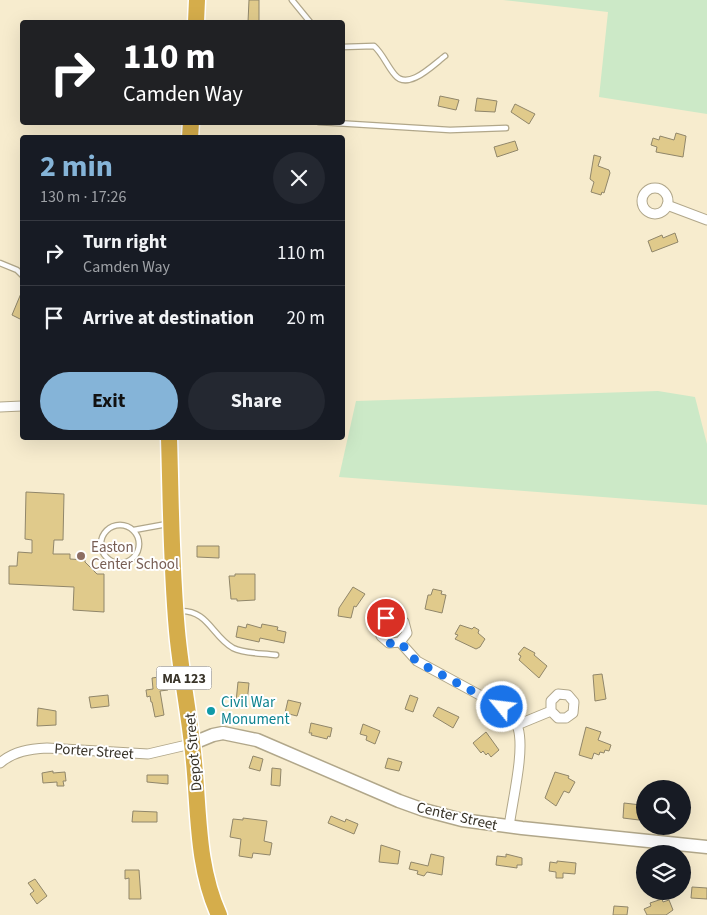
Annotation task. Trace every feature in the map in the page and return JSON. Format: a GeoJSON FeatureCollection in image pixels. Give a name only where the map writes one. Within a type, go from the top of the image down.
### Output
{"type":"FeatureCollection","features":[{"type":"Feature","properties":{"kind":"highway"},"geometry":{"type":"LineString","coordinates":[[196,20],[197,0]]}},
{"type":"Feature","properties":{"kind":"highway","name":"Depot Street"},"geometry":{"type":"LineString","coordinates":[[169,440],[176,612],[202,858],[210,891],[219,915]]}},
{"type":"Feature","properties":{"kind":"main road","name":"Center Street"},"geometry":{"type":"LineString","coordinates":[[191,744],[213,735],[223,734],[247,737],[424,810],[462,820],[508,827],[707,847]]}},
{"type":"Feature","properties":{"kind":"street"},"geometry":{"type":"LineString","coordinates":[[667,205],[707,220]]}},
{"type":"Feature","properties":{"kind":"street"},"geometry":{"type":"LineString","coordinates":[[0,406],[20,406]]}},
{"type":"Feature","properties":{"kind":"street"},"geometry":{"type":"LineString","coordinates":[[400,642],[416,661],[504,709],[517,725],[520,748],[508,827]]}},
{"type":"Feature","properties":{"kind":"street"},"geometry":{"type":"LineString","coordinates":[[517,725],[551,711]]}},
{"type":"Feature","properties":{"kind":"street","name":"Porter Street"},"geometry":{"type":"LineString","coordinates":[[0,763],[15,753],[33,749],[47,748],[148,754],[191,744]]}},
{"type":"Feature","properties":{"kind":"lane"},"geometry":{"type":"LineString","coordinates":[[292,0],[308,20]]}},
{"type":"Feature","properties":{"kind":"lane"},"geometry":{"type":"LineString","coordinates":[[345,47],[374,46],[396,77],[403,80],[414,80],[445,56]]}},
{"type":"Feature","properties":{"kind":"lane"},"geometry":{"type":"LineString","coordinates":[[345,124],[450,130],[506,128]]}},
{"type":"Feature","properties":{"kind":"lane"},"geometry":{"type":"LineString","coordinates":[[0,263],[20,272]]}},
{"type":"Feature","properties":{"kind":"lane"},"geometry":{"type":"LineString","coordinates":[[134,530],[140,542],[137,554],[133,559],[127,562],[115,562],[104,555],[101,543],[106,531],[110,527],[123,524],[134,530],[171,523]]}},
{"type":"Feature","properties":{"kind":"lane"},"geometry":{"type":"LineString","coordinates":[[176,612],[190,611],[200,615],[225,642],[235,649],[276,655]]}},
{"type":"Feature","properties":{"kind":"green space"},"geometry":{"type":"Polygon","coordinates":[[[503,0],[707,0],[707,114],[599,97],[608,12],[503,0]]]}},
{"type":"Feature","properties":{"kind":"green space"},"geometry":{"type":"Polygon","coordinates":[[[658,391],[695,397],[707,444],[707,505],[339,477],[356,401],[658,391]]]}},
{"type":"Feature","properties":{"kind":"building"},"geometry":{"type":"Polygon","coordinates":[[[249,0],[259,0],[259,20],[248,20],[249,0]]]}},
{"type":"Feature","properties":{"kind":"building"},"geometry":{"type":"Polygon","coordinates":[[[440,96],[459,100],[456,110],[438,106],[440,96]]]}},
{"type":"Feature","properties":{"kind":"building"},"geometry":{"type":"Polygon","coordinates":[[[477,98],[497,101],[495,112],[475,111],[477,98]]]}},
{"type":"Feature","properties":{"kind":"building"},"geometry":{"type":"Polygon","coordinates":[[[515,104],[535,114],[529,124],[511,112],[515,104]]]}},
{"type":"Feature","properties":{"kind":"building"},"geometry":{"type":"Polygon","coordinates":[[[676,133],[686,136],[683,157],[656,152],[657,147],[651,145],[653,138],[659,140],[660,136],[674,140],[676,133]]]}},
{"type":"Feature","properties":{"kind":"building"},"geometry":{"type":"Polygon","coordinates":[[[515,141],[518,150],[497,157],[494,147],[515,141]]]}},
{"type":"Feature","properties":{"kind":"building"},"geometry":{"type":"Polygon","coordinates":[[[594,155],[601,157],[598,166],[609,170],[610,173],[604,193],[602,192],[601,195],[591,192],[594,182],[590,179],[594,155]]]}},
{"type":"Feature","properties":{"kind":"building"},"geometry":{"type":"Polygon","coordinates":[[[675,233],[678,242],[652,252],[648,241],[662,235],[663,238],[675,233]]]}},
{"type":"Feature","properties":{"kind":"building"},"geometry":{"type":"Polygon","coordinates":[[[20,296],[20,319],[12,315],[20,296]]]}},
{"type":"Feature","properties":{"kind":"building"},"geometry":{"type":"Polygon","coordinates":[[[26,492],[64,494],[63,540],[54,540],[53,554],[70,554],[70,559],[85,560],[97,574],[104,574],[104,612],[73,610],[74,587],[9,584],[9,566],[17,566],[18,552],[32,553],[32,540],[25,539],[26,492]]]}},
{"type":"Feature","properties":{"kind":"building"},"geometry":{"type":"Polygon","coordinates":[[[197,546],[219,546],[219,558],[197,557],[197,546]]]}},
{"type":"Feature","properties":{"kind":"building"},"geometry":{"type":"Polygon","coordinates":[[[235,574],[255,574],[255,600],[237,601],[237,599],[231,599],[229,576],[235,576],[235,574]]]}},
{"type":"Feature","properties":{"kind":"building"},"geometry":{"type":"Polygon","coordinates":[[[353,587],[365,594],[356,607],[354,606],[351,618],[338,616],[339,608],[353,587]]]}},
{"type":"Feature","properties":{"kind":"building"},"geometry":{"type":"Polygon","coordinates":[[[433,589],[442,591],[441,594],[446,595],[442,613],[425,609],[428,595],[431,595],[433,589]]]}},
{"type":"Feature","properties":{"kind":"building"},"geometry":{"type":"Polygon","coordinates":[[[247,624],[261,628],[262,624],[278,627],[277,630],[286,632],[284,643],[260,638],[259,642],[236,637],[238,626],[246,628],[247,624]]]}},
{"type":"Feature","properties":{"kind":"building"},"geometry":{"type":"Polygon","coordinates":[[[460,625],[472,629],[474,627],[479,630],[478,633],[485,639],[480,647],[476,649],[455,639],[458,635],[455,634],[460,625]]]}},
{"type":"Feature","properties":{"kind":"building"},"geometry":{"type":"Polygon","coordinates":[[[524,647],[535,653],[534,655],[547,666],[539,678],[519,660],[521,656],[518,654],[524,647]]]}},
{"type":"Feature","properties":{"kind":"building"},"geometry":{"type":"Polygon","coordinates":[[[602,674],[606,699],[595,701],[593,675],[602,674]]]}},
{"type":"Feature","properties":{"kind":"building"},"geometry":{"type":"Polygon","coordinates":[[[166,676],[168,690],[160,691],[164,715],[155,717],[150,696],[147,697],[146,690],[153,689],[152,678],[166,676]]]}},
{"type":"Feature","properties":{"kind":"building"},"geometry":{"type":"Polygon","coordinates":[[[238,682],[249,683],[247,703],[236,702],[238,682]]]}},
{"type":"Feature","properties":{"kind":"building"},"geometry":{"type":"Polygon","coordinates":[[[108,695],[109,706],[91,708],[89,697],[108,695]]]}},
{"type":"Feature","properties":{"kind":"building"},"geometry":{"type":"Polygon","coordinates":[[[410,695],[418,698],[413,712],[405,709],[410,695]]]}},
{"type":"Feature","properties":{"kind":"building"},"geometry":{"type":"Polygon","coordinates":[[[288,700],[301,703],[297,716],[285,713],[288,700]]]}},
{"type":"Feature","properties":{"kind":"building"},"geometry":{"type":"Polygon","coordinates":[[[438,707],[459,717],[453,728],[433,716],[438,707]]]}},
{"type":"Feature","properties":{"kind":"building"},"geometry":{"type":"Polygon","coordinates":[[[38,708],[56,711],[56,725],[37,726],[38,708]]]}},
{"type":"Feature","properties":{"kind":"building"},"geometry":{"type":"Polygon","coordinates":[[[311,723],[332,728],[330,737],[328,736],[327,739],[311,735],[312,733],[309,733],[311,723]]]}},
{"type":"Feature","properties":{"kind":"building"},"geometry":{"type":"Polygon","coordinates":[[[363,724],[380,731],[375,744],[366,740],[367,736],[360,734],[363,724]]]}},
{"type":"Feature","properties":{"kind":"building"},"geometry":{"type":"Polygon","coordinates":[[[586,727],[601,732],[598,740],[611,745],[609,751],[600,752],[599,755],[594,753],[592,759],[579,755],[586,727]]]}},
{"type":"Feature","properties":{"kind":"building"},"geometry":{"type":"Polygon","coordinates":[[[486,732],[499,750],[491,757],[483,751],[481,753],[473,743],[486,732]]]}},
{"type":"Feature","properties":{"kind":"building"},"geometry":{"type":"Polygon","coordinates":[[[253,756],[263,759],[260,771],[249,768],[253,756]]]}},
{"type":"Feature","properties":{"kind":"building"},"geometry":{"type":"Polygon","coordinates":[[[388,758],[402,762],[399,771],[385,768],[388,758]]]}},
{"type":"Feature","properties":{"kind":"building"},"geometry":{"type":"Polygon","coordinates":[[[272,768],[281,769],[280,786],[271,785],[272,768]]]}},
{"type":"Feature","properties":{"kind":"building"},"geometry":{"type":"Polygon","coordinates":[[[53,771],[53,773],[65,772],[66,781],[63,781],[64,786],[57,786],[57,782],[43,783],[42,773],[53,771]]]}},
{"type":"Feature","properties":{"kind":"building"},"geometry":{"type":"Polygon","coordinates":[[[555,772],[569,776],[568,778],[575,782],[569,793],[564,791],[556,806],[545,798],[555,772]]]}},
{"type":"Feature","properties":{"kind":"building"},"geometry":{"type":"Polygon","coordinates":[[[147,775],[168,775],[168,784],[147,782],[147,775]]]}},
{"type":"Feature","properties":{"kind":"building"},"geometry":{"type":"Polygon","coordinates":[[[624,803],[636,804],[636,820],[623,818],[624,803]]]}},
{"type":"Feature","properties":{"kind":"building"},"geometry":{"type":"Polygon","coordinates":[[[133,811],[157,812],[157,822],[132,822],[133,811]]]}},
{"type":"Feature","properties":{"kind":"building"},"geometry":{"type":"Polygon","coordinates":[[[331,816],[345,822],[346,819],[358,824],[354,834],[328,823],[331,816]]]}},
{"type":"Feature","properties":{"kind":"building"},"geometry":{"type":"Polygon","coordinates":[[[243,818],[267,821],[264,841],[272,843],[270,855],[253,853],[252,858],[239,856],[241,839],[230,837],[233,819],[243,820],[243,818]]]}},
{"type":"Feature","properties":{"kind":"building"},"geometry":{"type":"Polygon","coordinates":[[[381,845],[400,851],[398,864],[379,862],[381,845]]]}},
{"type":"Feature","properties":{"kind":"building"},"geometry":{"type":"Polygon","coordinates":[[[431,854],[444,857],[442,875],[427,872],[424,876],[417,874],[418,871],[409,869],[411,862],[428,866],[431,854]]]}},
{"type":"Feature","properties":{"kind":"building"},"geometry":{"type":"Polygon","coordinates":[[[506,854],[522,858],[522,865],[517,865],[517,868],[496,865],[497,856],[506,857],[506,854]]]}},
{"type":"Feature","properties":{"kind":"building"},"geometry":{"type":"Polygon","coordinates":[[[557,861],[576,863],[575,874],[563,873],[563,878],[556,878],[556,872],[549,871],[550,862],[557,863],[557,861]]]}},
{"type":"Feature","properties":{"kind":"building"},"geometry":{"type":"Polygon","coordinates":[[[125,870],[139,870],[141,899],[129,899],[129,878],[125,879],[125,870]]]}},
{"type":"Feature","properties":{"kind":"building"},"geometry":{"type":"Polygon","coordinates":[[[35,879],[47,896],[37,904],[30,894],[34,891],[28,883],[35,879]]]}},
{"type":"Feature","properties":{"kind":"building"},"geometry":{"type":"Polygon","coordinates":[[[692,887],[707,888],[707,899],[691,898],[692,887]]]}},
{"type":"Feature","properties":{"kind":"building"},"geometry":{"type":"Polygon","coordinates":[[[659,900],[663,902],[669,900],[673,910],[666,915],[647,915],[644,909],[651,906],[650,903],[659,900]]]}},
{"type":"Feature","properties":{"kind":"building"},"geometry":{"type":"Polygon","coordinates":[[[614,906],[628,907],[627,915],[613,915],[614,906]]]}},
{"type":"Feature","properties":{"kind":"place","name":"Easton Center School"},"geometry":{"type":"Point","coordinates":[81,556]}},
{"type":"Feature","properties":{"kind":"place","name":"Civil War Monument"},"geometry":{"type":"Point","coordinates":[211,711]}},
{"type":"Feature","properties":{"kind":"route"},"geometry":{"type":"LineString","coordinates":[[386,618],[382,622],[380,631],[384,641],[392,644],[400,642],[416,661],[502,707]]}}]}
